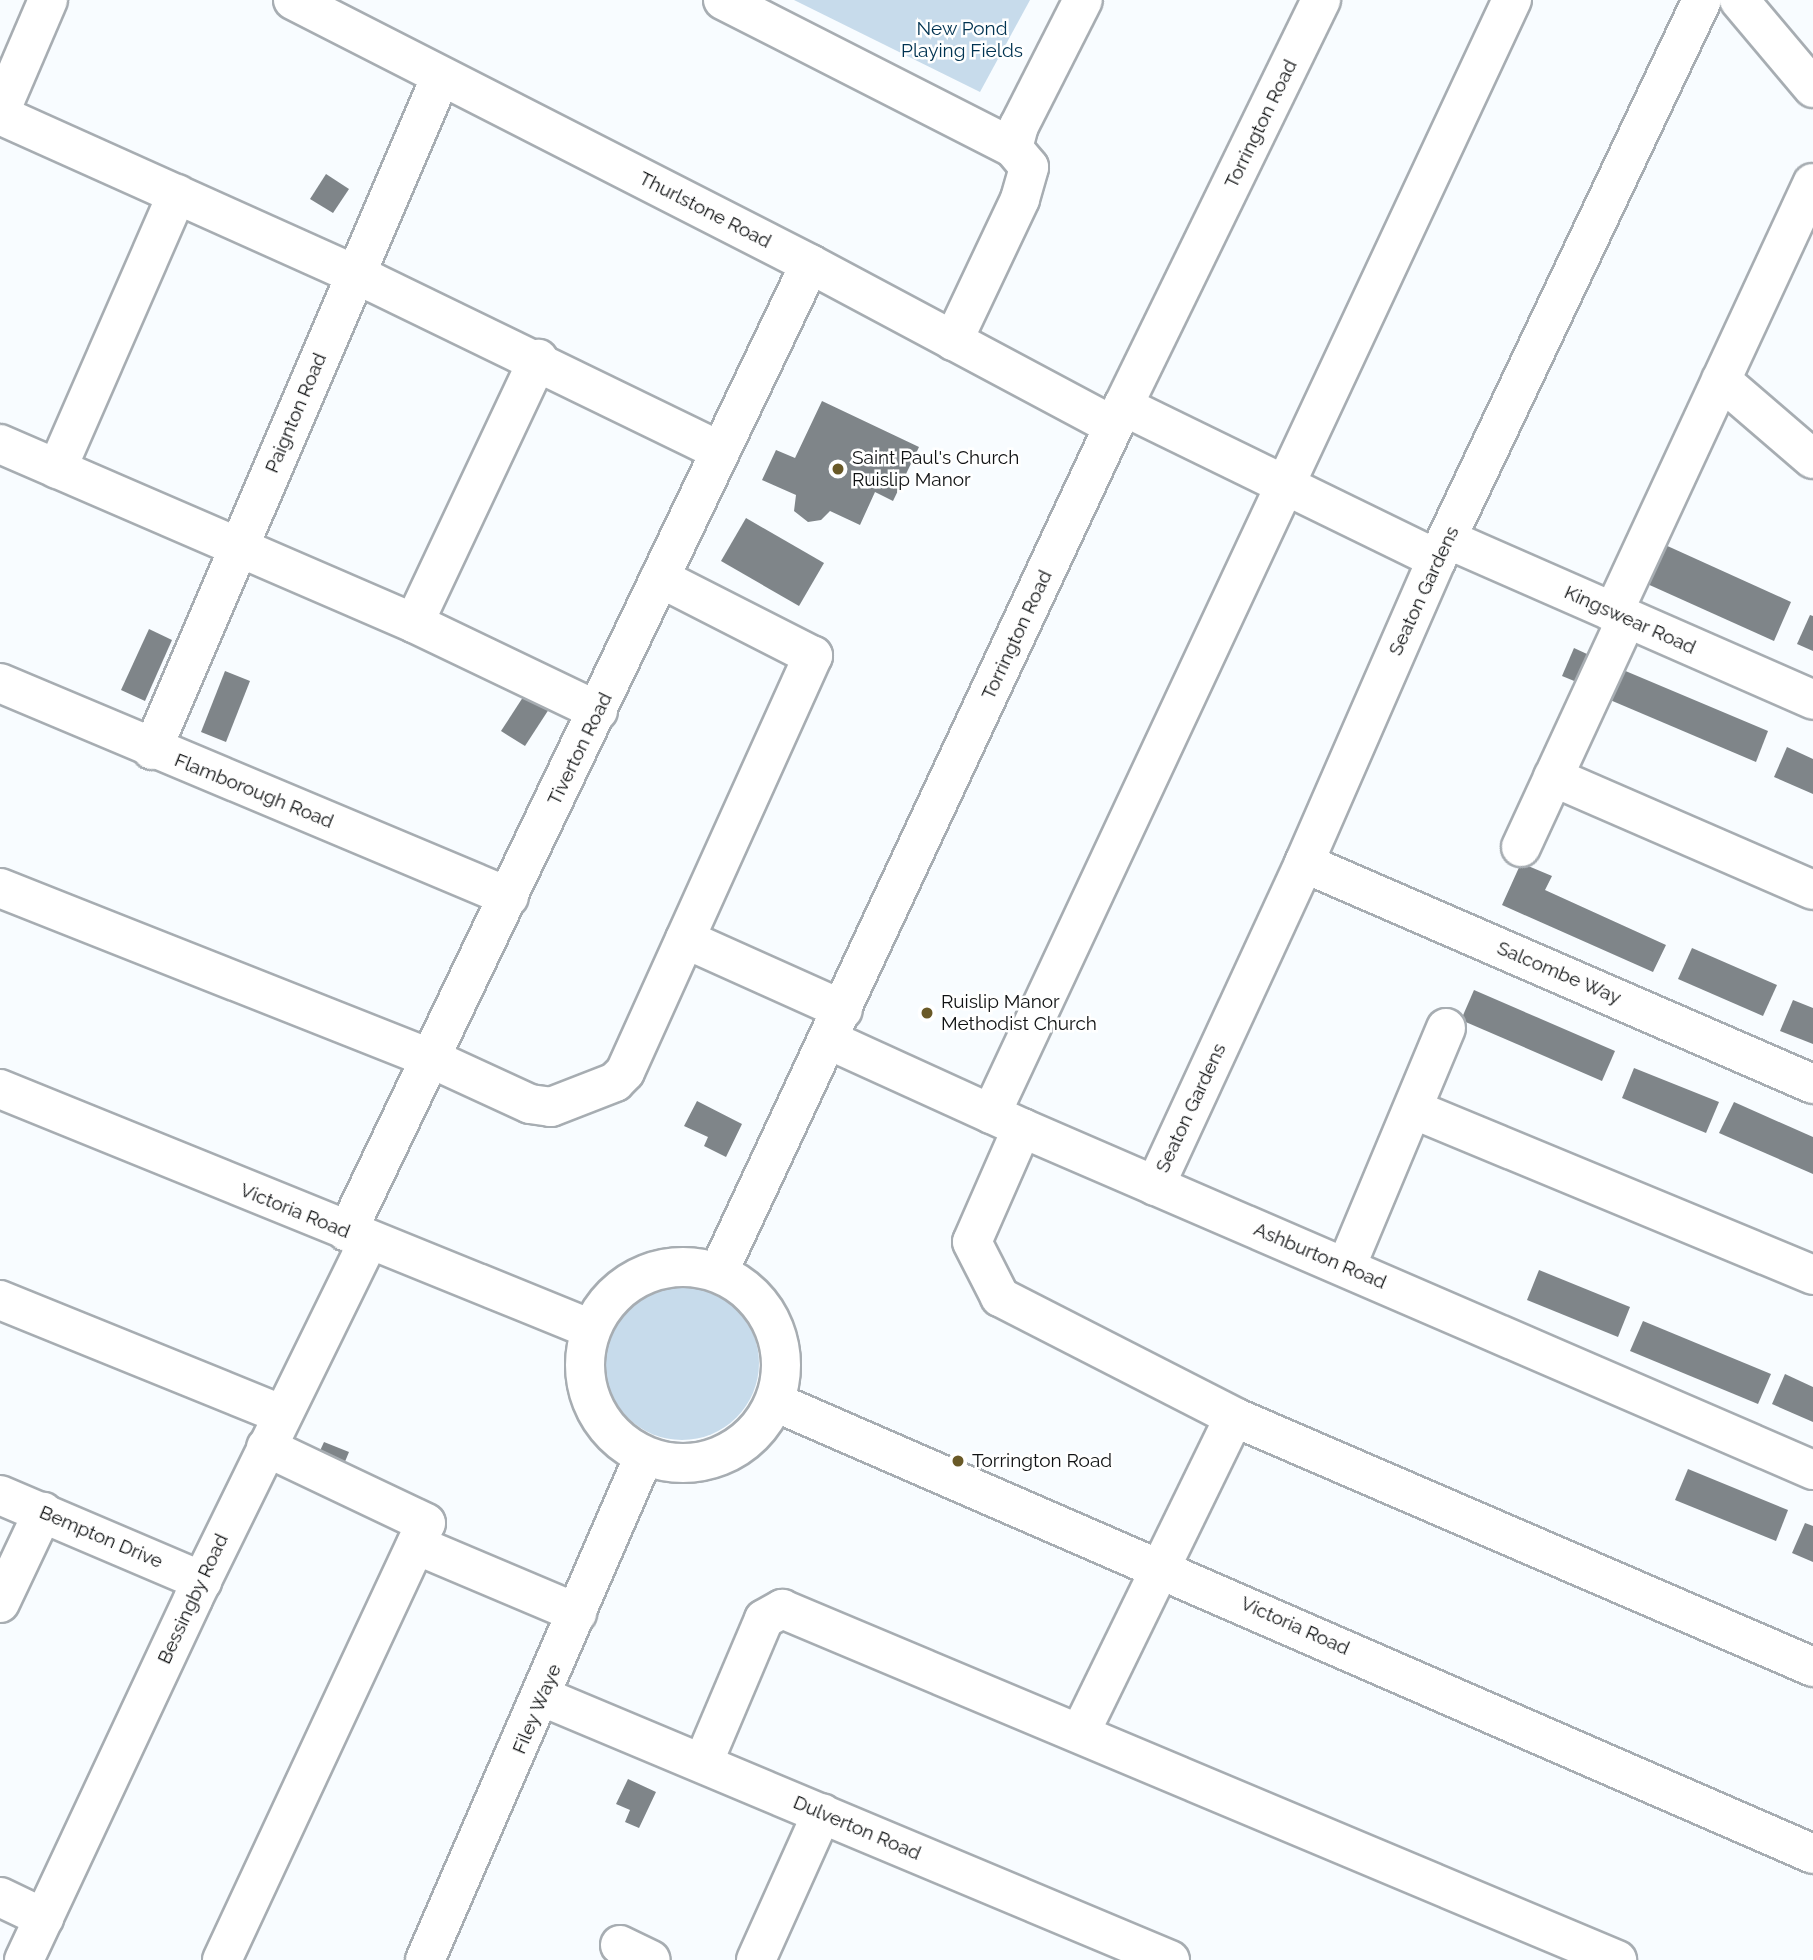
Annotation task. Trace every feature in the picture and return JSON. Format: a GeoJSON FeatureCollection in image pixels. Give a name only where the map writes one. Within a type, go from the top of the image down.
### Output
{"type":"FeatureCollection","features":[{"type":"Feature","properties":{"kind":"street"},"geometry":{"type":"LineString","coordinates":[[48,0],[10,61],[0,114],[538,359],[720,451]]}},
{"type":"Feature","properties":{"kind":"street","name":"Thurlstone Road"},"geometry":{"type":"LineString","coordinates":[[293,0],[810,264],[953,341],[1119,416],[1285,485]]}},
{"type":"Feature","properties":{"kind":"street"},"geometry":{"type":"LineString","coordinates":[[723,0],[1013,148],[1029,167],[1020,199],[953,341]]}},
{"type":"Feature","properties":{"kind":"street"},"geometry":{"type":"LineString","coordinates":[[1013,148],[1019,125],[1083,0]]}},
{"type":"Feature","properties":{"kind":"street","name":"Torrington Road"},"geometry":{"type":"LineString","coordinates":[[718,1273],[1119,416],[1321,0]]}},
{"type":"Feature","properties":{"kind":"street"},"geometry":{"type":"LineString","coordinates":[[1512,0],[1285,485],[1007,1121],[972,1242],[1000,1297],[1234,1416],[1813,1667]]}},
{"type":"Feature","properties":{"kind":"street","name":"Seaton Gardens"},"geometry":{"type":"LineString","coordinates":[[1155,1186],[1304,863],[1442,549],[1702,0]]}},
{"type":"Feature","properties":{"kind":"street"},"geometry":{"type":"LineString","coordinates":[[1739,0],[1813,88]]}},
{"type":"Feature","properties":{"kind":"street","name":"Paignton Road"},"geometry":{"type":"LineString","coordinates":[[152,750],[441,76]]}},
{"type":"Feature","properties":{"kind":"street"},"geometry":{"type":"LineString","coordinates":[[1521,847],[1721,380],[1813,183]]}},
{"type":"Feature","properties":{"kind":"street"},"geometry":{"type":"LineString","coordinates":[[57,469],[177,194]]}},
{"type":"Feature","properties":{"kind":"street","name":"Tiverton Road"},"geometry":{"type":"LineString","coordinates":[[358,1236],[430,1058],[810,264]]}},
{"type":"Feature","properties":{"kind":"street"},"geometry":{"type":"LineString","coordinates":[[414,623],[538,359]]}},
{"type":"Feature","properties":{"kind":"street"},"geometry":{"type":"LineString","coordinates":[[1721,380],[1813,458]]}},
{"type":"Feature","properties":{"kind":"street"},"geometry":{"type":"LineString","coordinates":[[0,444],[414,623],[598,711]]}},
{"type":"Feature","properties":{"kind":"street","name":"Kingswear Road"},"geometry":{"type":"LineString","coordinates":[[1285,485],[1442,549],[1620,616],[1813,700]]}},
{"type":"Feature","properties":{"kind":"street"},"geometry":{"type":"LineString","coordinates":[[0,888],[430,1058],[530,1104],[551,1107],[615,1082],[625,1072],[813,656],[660,579]]}},
{"type":"Feature","properties":{"kind":"street","name":"Flamborough Road"},"geometry":{"type":"LineString","coordinates":[[0,683],[152,750],[509,897]]}},
{"type":"Feature","properties":{"kind":"street"},"geometry":{"type":"LineString","coordinates":[[1553,777],[1813,890]]}},
{"type":"Feature","properties":{"kind":"street","name":"Salcombe Way"},"geometry":{"type":"LineString","coordinates":[[1304,863],[1813,1084]]}},
{"type":"Feature","properties":{"kind":"street","name":"Ashburton Road"},"geometry":{"type":"LineString","coordinates":[[685,939],[1007,1121],[1813,1470]]}},
{"type":"Feature","properties":{"kind":"street"},"geometry":{"type":"LineString","coordinates":[[1346,1267],[1415,1110],[1446,1028]]}},
{"type":"Feature","properties":{"kind":"street","name":"Victoria Road"},"geometry":{"type":"LineString","coordinates":[[0,1089],[591,1329]]}},
{"type":"Feature","properties":{"kind":"street"},"geometry":{"type":"LineString","coordinates":[[1415,1110],[1813,1275]]}},
{"type":"Feature","properties":{"kind":"street","name":"Bessingby Road"},"geometry":{"type":"LineString","coordinates":[[24,1960],[274,1430],[358,1236]]}},
{"type":"Feature","properties":{"kind":"street"},"geometry":{"type":"LineString","coordinates":[[680,1266],[718,1273],[739,1283],[763,1307],[778,1336],[782,1369],[775,1402],[759,1429],[735,1449],[715,1458],[674,1464],[644,1456],[618,1440],[598,1417],[587,1389],[584,1359],[591,1329],[606,1304],[626,1284],[652,1272],[680,1266]]}},
{"type":"Feature","properties":{"kind":"street"},"geometry":{"type":"LineString","coordinates":[[0,1300],[274,1430],[426,1523],[222,1960]]}},
{"type":"Feature","properties":{"kind":"street","name":"Victoria Road"},"geometry":{"type":"LineString","coordinates":[[775,1402],[1164,1569],[1813,1854]]}},
{"type":"Feature","properties":{"kind":"street"},"geometry":{"type":"LineString","coordinates":[[1081,1731],[1164,1569],[1234,1416]]}},
{"type":"Feature","properties":{"kind":"street","name":"Filey Waye"},"geometry":{"type":"LineString","coordinates":[[425,1960],[543,1697],[644,1456]]}},
{"type":"Feature","properties":{"kind":"street","name":"Bempton Drive"},"geometry":{"type":"LineString","coordinates":[[0,1495],[201,1581]]}},
{"type":"Feature","properties":{"kind":"street"},"geometry":{"type":"LineString","coordinates":[[0,1603],[43,1512]]}},
{"type":"Feature","properties":{"kind":"street"},"geometry":{"type":"LineString","coordinates":[[416,1545],[577,1613]]}},
{"type":"Feature","properties":{"kind":"street"},"geometry":{"type":"LineString","coordinates":[[703,1763],[764,1619],[782,1609],[1081,1731],[1617,1960]]}},
{"type":"Feature","properties":{"kind":"street","name":"Dulverton Road"},"geometry":{"type":"LineString","coordinates":[[543,1697],[822,1813],[1094,1946],[1170,1960]]}},
{"type":"Feature","properties":{"kind":"street"},"geometry":{"type":"LineString","coordinates":[[756,1960],[822,1813]]}},
{"type":"Feature","properties":{"kind":"street"},"geometry":{"type":"LineString","coordinates":[[0,1897],[44,1918]]}},
{"type":"Feature","properties":{"kind":"green space","name":"New Pond Playing Fields"},"geometry":{"type":"Polygon","coordinates":[[[794,0],[1030,0],[980,92],[794,0]]]}},
{"type":"Feature","properties":{"kind":"green space"},"geometry":{"type":"Polygon","coordinates":[[[682,1286],[711,1292],[736,1309],[753,1334],[759,1363],[753,1392],[736,1417],[711,1434],[682,1440],[653,1434],[628,1417],[611,1392],[605,1363],[611,1334],[628,1309],[653,1292],[682,1286]]]}},
{"type":"Feature","properties":{"kind":"building"},"geometry":{"type":"Polygon","coordinates":[[[326,174],[349,189],[333,213],[310,199],[326,174]]]}},
{"type":"Feature","properties":{"kind":"building","name":"Saint Paul's Church Ruislip Manor"},"geometry":{"type":"Polygon","coordinates":[[[822,401],[919,447],[893,501],[875,492],[860,525],[830,511],[821,520],[808,522],[794,511],[796,495],[762,480],[776,450],[795,458],[822,401]]]}},
{"type":"Feature","properties":{"kind":"building"},"geometry":{"type":"Polygon","coordinates":[[[746,518],[824,563],[799,606],[721,561],[746,518]]]}},
{"type":"Feature","properties":{"kind":"building"},"geometry":{"type":"Polygon","coordinates":[[[1652,539],[1791,602],[1774,641],[1634,578],[1652,539]]]}},
{"type":"Feature","properties":{"kind":"building"},"geometry":{"type":"Polygon","coordinates":[[[1810,615],[1813,616],[1813,651],[1797,644],[1810,615]]]}},
{"type":"Feature","properties":{"kind":"building"},"geometry":{"type":"Polygon","coordinates":[[[149,629],[172,640],[145,701],[121,690],[149,629]]]}},
{"type":"Feature","properties":{"kind":"building"},"geometry":{"type":"Polygon","coordinates":[[[1574,648],[1600,660],[1589,687],[1562,676],[1574,648]]]}},
{"type":"Feature","properties":{"kind":"building"},"geometry":{"type":"Polygon","coordinates":[[[1616,667],[1768,731],[1756,762],[1603,697],[1616,667]]]}},
{"type":"Feature","properties":{"kind":"building"},"geometry":{"type":"Polygon","coordinates":[[[225,671],[250,681],[226,742],[201,732],[225,671]]]}},
{"type":"Feature","properties":{"kind":"building"},"geometry":{"type":"Polygon","coordinates":[[[527,691],[551,706],[525,746],[501,731],[527,691]]]}},
{"type":"Feature","properties":{"kind":"building"},"geometry":{"type":"Polygon","coordinates":[[[1787,747],[1813,759],[1813,794],[1774,777],[1787,747]]]}},
{"type":"Feature","properties":{"kind":"building"},"geometry":{"type":"Polygon","coordinates":[[[1521,863],[1552,876],[1545,890],[1666,945],[1653,972],[1502,905],[1521,863]]]}},
{"type":"Feature","properties":{"kind":"building"},"geometry":{"type":"Polygon","coordinates":[[[1692,948],[1777,985],[1763,1016],[1678,979],[1692,948]]]}},
{"type":"Feature","properties":{"kind":"building"},"geometry":{"type":"Polygon","coordinates":[[[1474,990],[1615,1051],[1602,1081],[1461,1020],[1474,990]]]}},
{"type":"Feature","properties":{"kind":"building"},"geometry":{"type":"Polygon","coordinates":[[[1793,1000],[1813,1008],[1813,1044],[1780,1031],[1793,1000]]]}},
{"type":"Feature","properties":{"kind":"building"},"geometry":{"type":"Polygon","coordinates":[[[1634,1068],[1719,1102],[1706,1133],[1622,1098],[1634,1068]]]}},
{"type":"Feature","properties":{"kind":"building"},"geometry":{"type":"Polygon","coordinates":[[[697,1101],[742,1124],[726,1157],[704,1146],[708,1137],[684,1126],[697,1101]]]}},
{"type":"Feature","properties":{"kind":"building"},"geometry":{"type":"Polygon","coordinates":[[[1734,1102],[1813,1137],[1813,1174],[1719,1133],[1734,1102]]]}},
{"type":"Feature","properties":{"kind":"building"},"geometry":{"type":"Polygon","coordinates":[[[1539,1270],[1630,1307],[1618,1337],[1527,1300],[1539,1270]]]}},
{"type":"Feature","properties":{"kind":"building"},"geometry":{"type":"Polygon","coordinates":[[[1643,1321],[1771,1374],[1758,1404],[1630,1351],[1643,1321]]]}},
{"type":"Feature","properties":{"kind":"building"},"geometry":{"type":"Polygon","coordinates":[[[1785,1374],[1813,1387],[1813,1422],[1772,1404],[1785,1374]]]}},
{"type":"Feature","properties":{"kind":"building"},"geometry":{"type":"Polygon","coordinates":[[[324,1442],[349,1452],[339,1476],[313,1466],[324,1442]]]}},
{"type":"Feature","properties":{"kind":"building"},"geometry":{"type":"Polygon","coordinates":[[[1688,1469],[1788,1510],[1776,1541],[1675,1500],[1688,1469]]]}},
{"type":"Feature","properties":{"kind":"building"},"geometry":{"type":"Polygon","coordinates":[[[1805,1523],[1813,1526],[1813,1562],[1792,1553],[1805,1523]]]}},
{"type":"Feature","properties":{"kind":"building"},"geometry":{"type":"Polygon","coordinates":[[[628,1779],[656,1792],[639,1828],[625,1822],[630,1810],[616,1804],[628,1779]]]}},
{"type":"Feature","properties":{"kind":"place","name":"Saint Paul's Church Ruislip Manor"},"geometry":{"type":"Point","coordinates":[838,469]}},
{"type":"Feature","properties":{"kind":"place","name":"Ruislip Manor Methodist Church"},"geometry":{"type":"Point","coordinates":[927,1013]}},
{"type":"Feature","properties":{"kind":"place","name":"Torrington Road"},"geometry":{"type":"Point","coordinates":[958,1461]}}]}
